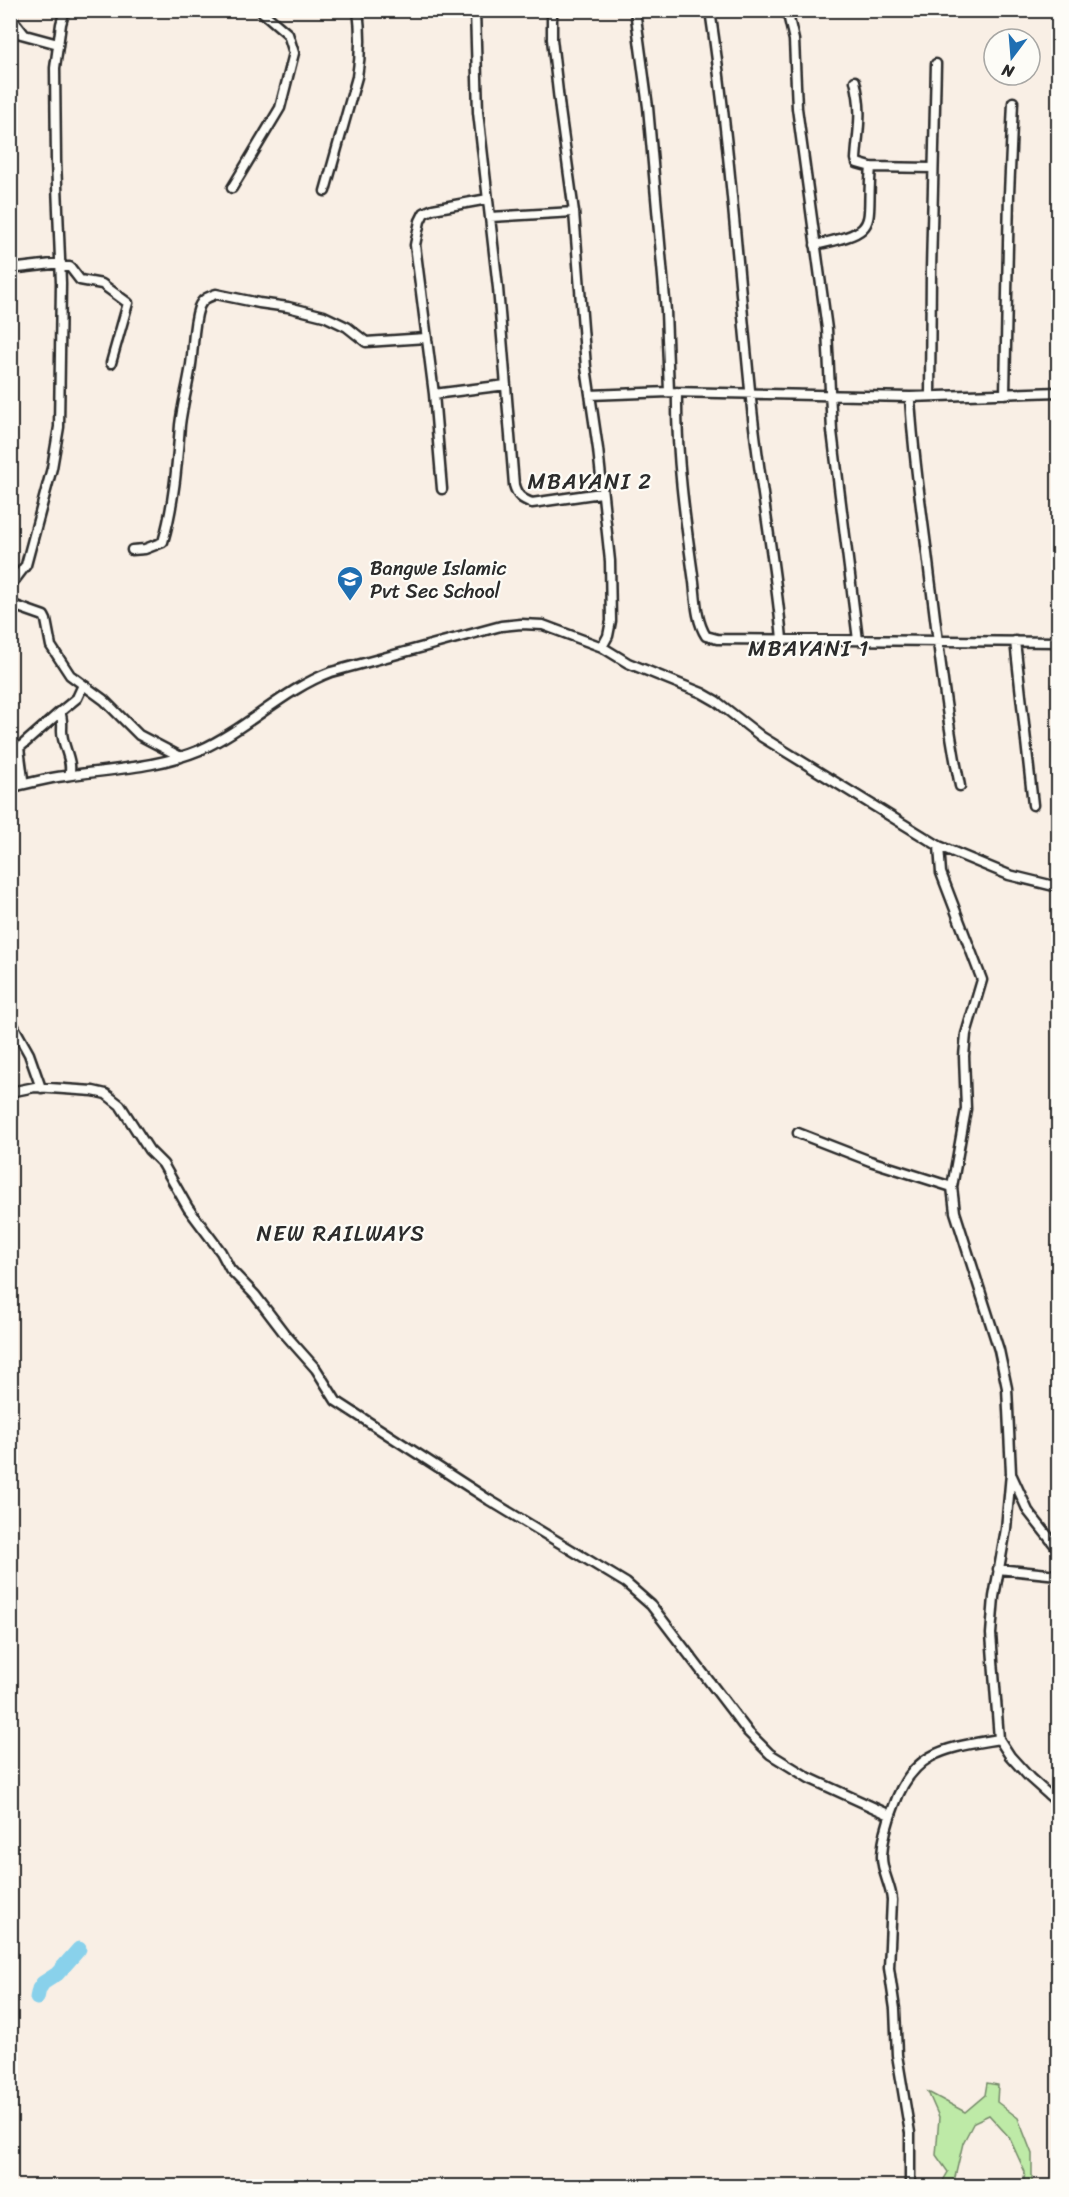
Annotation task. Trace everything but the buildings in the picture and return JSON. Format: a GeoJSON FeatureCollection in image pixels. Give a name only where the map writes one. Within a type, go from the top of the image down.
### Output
{"type":"FeatureCollection","features":[{"type":"Feature","properties":{"kind":"street"},"geometry":{"type":"LineString","coordinates":[[10,586],[26,565],[52,468],[59,427],[61,265],[54,103],[58,44],[65,10]]}},
{"type":"Feature","properties":{"kind":"street"},"geometry":{"type":"LineString","coordinates":[[232,188],[280,108],[294,54],[288,34],[260,10]]}},
{"type":"Feature","properties":{"kind":"street"},"geometry":{"type":"LineString","coordinates":[[325,191],[357,77],[361,35],[358,10]]}},
{"type":"Feature","properties":{"kind":"street"},"geometry":{"type":"LineString","coordinates":[[475,10],[478,112],[490,217],[513,476],[517,494],[523,500],[532,503],[601,493]]}},
{"type":"Feature","properties":{"kind":"street"},"geometry":{"type":"LineString","coordinates":[[552,10],[552,39],[574,212],[581,317],[610,561],[612,604],[610,628],[602,647]]}},
{"type":"Feature","properties":{"kind":"street"},"geometry":{"type":"LineString","coordinates":[[635,10],[648,107],[684,496],[702,630],[706,636],[717,639],[1059,642]]}},
{"type":"Feature","properties":{"kind":"street"},"geometry":{"type":"LineString","coordinates":[[710,10],[724,119],[750,393],[782,639]]}},
{"type":"Feature","properties":{"kind":"street"},"geometry":{"type":"LineString","coordinates":[[787,10],[794,40],[797,108],[827,329],[832,431],[858,640]]}},
{"type":"Feature","properties":{"kind":"street"},"geometry":{"type":"LineString","coordinates":[[10,16],[24,35]]}},
{"type":"Feature","properties":{"kind":"street"},"geometry":{"type":"LineString","coordinates":[[10,31],[58,44]]}},
{"type":"Feature","properties":{"kind":"street"},"geometry":{"type":"LineString","coordinates":[[930,396],[936,64]]}},
{"type":"Feature","properties":{"kind":"street"},"geometry":{"type":"LineString","coordinates":[[855,81],[861,120],[857,163],[871,167],[933,168]]}},
{"type":"Feature","properties":{"kind":"street"},"geometry":{"type":"LineString","coordinates":[[1005,394],[1013,102]]}},
{"type":"Feature","properties":{"kind":"street"},"geometry":{"type":"LineString","coordinates":[[815,245],[854,236],[868,223],[871,207],[871,167]]}},
{"type":"Feature","properties":{"kind":"street"},"geometry":{"type":"LineString","coordinates":[[442,489],[434,394],[415,245],[424,213],[433,209],[488,199]]}},
{"type":"Feature","properties":{"kind":"street"},"geometry":{"type":"LineString","coordinates":[[490,217],[574,212]]}},
{"type":"Feature","properties":{"kind":"street"},"geometry":{"type":"LineString","coordinates":[[10,269],[61,265],[70,267],[80,280],[102,284],[128,303],[111,363]]}},
{"type":"Feature","properties":{"kind":"street"},"geometry":{"type":"LineString","coordinates":[[132,550],[145,549],[163,542],[175,490],[180,423],[190,371],[196,319],[199,307],[205,298],[216,294],[312,313],[347,327],[362,339],[370,342],[426,338]]}},
{"type":"Feature","properties":{"kind":"street"},"geometry":{"type":"LineString","coordinates":[[434,394],[506,385]]}},
{"type":"Feature","properties":{"kind":"street"},"geometry":{"type":"LineString","coordinates":[[590,395],[673,392],[909,397],[1059,392]]}},
{"type":"Feature","properties":{"kind":"street"},"geometry":{"type":"LineString","coordinates":[[909,397],[919,502],[939,641],[947,724],[960,786]]}},
{"type":"Feature","properties":{"kind":"street"},"geometry":{"type":"LineString","coordinates":[[10,604],[44,616],[48,624],[51,646],[70,675],[104,700],[139,735],[181,757]]}},
{"type":"Feature","properties":{"kind":"street"},"geometry":{"type":"LineString","coordinates":[[14,787],[69,775],[146,767],[181,757],[210,744],[318,677],[501,626],[543,625],[602,647],[628,663],[711,698],[762,737],[939,846],[1009,875],[1059,888]]}},
{"type":"Feature","properties":{"kind":"street"},"geometry":{"type":"LineString","coordinates":[[1015,641],[1033,805]]}},
{"type":"Feature","properties":{"kind":"street"},"geometry":{"type":"LineString","coordinates":[[14,787],[23,779],[19,748],[77,698],[83,685]]}},
{"type":"Feature","properties":{"kind":"street"},"geometry":{"type":"LineString","coordinates":[[60,712],[63,718],[64,743],[72,768],[69,775]]}},
{"type":"Feature","properties":{"kind":"street"},"geometry":{"type":"LineString","coordinates":[[939,846],[940,873],[982,980],[966,1034],[964,1056],[966,1109],[952,1187],[955,1212],[1004,1370],[1010,1428],[1011,1473],[1006,1529],[998,1569],[991,1634],[999,1739],[1010,1756],[1030,1778],[1059,1803]]}},
{"type":"Feature","properties":{"kind":"street"},"geometry":{"type":"LineString","coordinates":[[10,1020],[29,1054],[41,1088]]}},
{"type":"Feature","properties":{"kind":"street"},"geometry":{"type":"LineString","coordinates":[[10,1092],[41,1088],[93,1091],[106,1094],[120,1105],[149,1150],[163,1164],[188,1208],[221,1252],[230,1269],[255,1295],[316,1369],[336,1401],[489,1500],[626,1583],[651,1605],[748,1732],[770,1754],[809,1778],[890,1815]]}},
{"type":"Feature","properties":{"kind":"street"},"geometry":{"type":"LineString","coordinates":[[798,1132],[870,1161],[952,1187]]}},
{"type":"Feature","properties":{"kind":"street"},"geometry":{"type":"LineString","coordinates":[[1011,1473],[1028,1511],[1059,1549]]}},
{"type":"Feature","properties":{"kind":"street"},"geometry":{"type":"LineString","coordinates":[[998,1569],[1059,1575]]}},
{"type":"Feature","properties":{"kind":"street"},"geometry":{"type":"LineString","coordinates":[[910,2187],[910,2133],[899,2072],[895,2009],[889,1968],[891,1890],[882,1856],[890,1815],[906,1778],[925,1759],[964,1745],[999,1739]]}},
{"type":"Feature","properties":{"kind":"green space"},"geometry":{"type":"Polygon","coordinates":[[[987,2083],[998,2085],[997,2102],[1018,2118],[1032,2154],[1032,2186],[1023,2186],[1025,2172],[1009,2137],[989,2115],[974,2122],[963,2143],[953,2186],[940,2186],[948,2172],[936,2155],[939,2117],[928,2092],[965,2112],[985,2095],[987,2083]]]}},
{"type":"Feature","properties":{"kind":"waterway"},"geometry":{"type":"LineString","coordinates":[[37,1998],[43,1983],[57,1974],[79,1949]]}},
{"type":"Feature","properties":{"kind":"place","name":"Bangwe Islamic Pvt Sec School"},"geometry":{"type":"Point","coordinates":[350,602]}},
{"type":"Feature","properties":{"kind":"district","name":"MBAYANI 2"},"geometry":{"type":"Point","coordinates":[590,481]}},
{"type":"Feature","properties":{"kind":"district","name":"MBAYANI 1"},"geometry":{"type":"Point","coordinates":[809,648]}},
{"type":"Feature","properties":{"kind":"district","name":"NEW RAILWAYS"},"geometry":{"type":"Point","coordinates":[341,1233]}}]}
